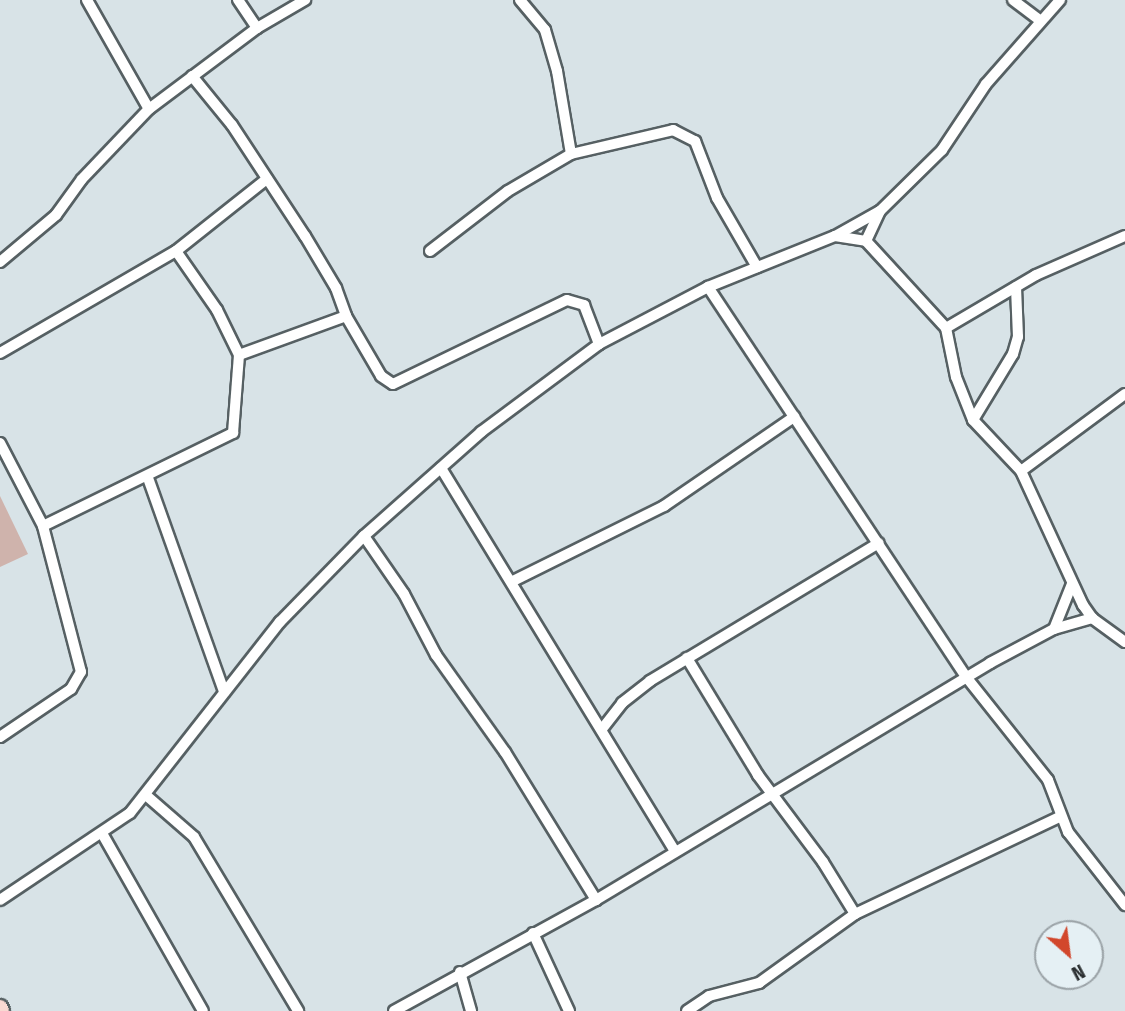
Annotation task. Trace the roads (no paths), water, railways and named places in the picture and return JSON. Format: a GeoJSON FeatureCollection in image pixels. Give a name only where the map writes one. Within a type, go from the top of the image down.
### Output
{"type":"FeatureCollection","features":[{"type":"Feature","properties":{"kind":"street"},"geometry":{"type":"LineString","coordinates":[[86,0],[149,109]]}},
{"type":"Feature","properties":{"kind":"street"},"geometry":{"type":"LineString","coordinates":[[238,0],[257,28]]}},
{"type":"Feature","properties":{"kind":"street"},"geometry":{"type":"LineString","coordinates":[[0,262],[56,215],[82,179],[149,109],[257,28],[305,0]]}},
{"type":"Feature","properties":{"kind":"street"},"geometry":{"type":"LineString","coordinates":[[520,0],[545,30],[558,71],[571,153]]}},
{"type":"Feature","properties":{"kind":"street"},"geometry":{"type":"LineString","coordinates":[[1013,0],[1040,20]]}},
{"type":"Feature","properties":{"kind":"street"},"geometry":{"type":"LineString","coordinates":[[0,900],[103,835],[147,796],[254,650],[364,536],[441,468],[600,344],[708,287],[835,236],[880,211],[942,150],[986,84],[1060,0]]}},
{"type":"Feature","properties":{"kind":"street"},"geometry":{"type":"LineString","coordinates":[[192,76],[267,179],[336,288],[346,316],[381,376],[393,384],[567,300],[584,305],[600,344]]}},
{"type":"Feature","properties":{"kind":"street"},"geometry":{"type":"LineString","coordinates":[[430,250],[508,191],[571,153],[657,131],[686,132],[695,141],[717,198],[757,267]]}},
{"type":"Feature","properties":{"kind":"street"},"geometry":{"type":"LineString","coordinates":[[0,353],[176,251],[267,179]]}},
{"type":"Feature","properties":{"kind":"street"},"geometry":{"type":"LineString","coordinates":[[866,241],[880,211]]}},
{"type":"Feature","properties":{"kind":"street"},"geometry":{"type":"LineString","coordinates":[[835,236],[866,241],[946,328],[956,377],[973,420],[1020,471],[1072,584],[1092,618],[1125,642]]}},
{"type":"Feature","properties":{"kind":"street"},"geometry":{"type":"LineString","coordinates":[[946,328],[1016,287],[1125,236]]}},
{"type":"Feature","properties":{"kind":"street"},"geometry":{"type":"LineString","coordinates":[[43,526],[148,478],[233,433],[239,355],[217,310],[176,251]]}},
{"type":"Feature","properties":{"kind":"street"},"geometry":{"type":"LineString","coordinates":[[708,287],[967,678],[1048,780],[1068,832],[1125,905]]}},
{"type":"Feature","properties":{"kind":"street"},"geometry":{"type":"LineString","coordinates":[[973,420],[1007,370],[1013,354],[1017,337],[1016,287]]}},
{"type":"Feature","properties":{"kind":"street"},"geometry":{"type":"LineString","coordinates":[[239,355],[346,316]]}},
{"type":"Feature","properties":{"kind":"street"},"geometry":{"type":"LineString","coordinates":[[1020,471],[1125,394]]}},
{"type":"Feature","properties":{"kind":"street"},"geometry":{"type":"LineString","coordinates":[[513,581],[664,506],[794,417]]}},
{"type":"Feature","properties":{"kind":"street"},"geometry":{"type":"LineString","coordinates":[[0,443],[43,526],[81,672],[71,689],[0,737]]}},
{"type":"Feature","properties":{"kind":"street"},"geometry":{"type":"LineString","coordinates":[[441,468],[513,581],[675,851]]}},
{"type":"Feature","properties":{"kind":"street"},"geometry":{"type":"LineString","coordinates":[[148,478],[224,692]]}},
{"type":"Feature","properties":{"kind":"street"},"geometry":{"type":"LineString","coordinates":[[364,536],[404,594],[436,655],[505,752],[596,900]]}},
{"type":"Feature","properties":{"kind":"street"},"geometry":{"type":"LineString","coordinates":[[602,729],[622,703],[687,658],[878,543]]}},
{"type":"Feature","properties":{"kind":"street"},"geometry":{"type":"LineString","coordinates":[[1054,629],[1072,584]]}},
{"type":"Feature","properties":{"kind":"street"},"geometry":{"type":"LineString","coordinates":[[394,1011],[460,972],[596,900],[770,793],[1054,629],[1092,618]]}},
{"type":"Feature","properties":{"kind":"street"},"geometry":{"type":"LineString","coordinates":[[687,658],[770,793],[823,862],[855,914]]}},
{"type":"Feature","properties":{"kind":"street"},"geometry":{"type":"LineString","coordinates":[[147,796],[194,838],[298,1011]]}},
{"type":"Feature","properties":{"kind":"street"},"geometry":{"type":"LineString","coordinates":[[687,1011],[709,996],[759,983],[855,914],[1061,816]]}},
{"type":"Feature","properties":{"kind":"street"},"geometry":{"type":"LineString","coordinates":[[103,835],[203,1011]]}},
{"type":"Feature","properties":{"kind":"street"},"geometry":{"type":"LineString","coordinates":[[533,933],[569,1011]]}},
{"type":"Feature","properties":{"kind":"street"},"geometry":{"type":"LineString","coordinates":[[460,972],[471,1011]]}}]}
